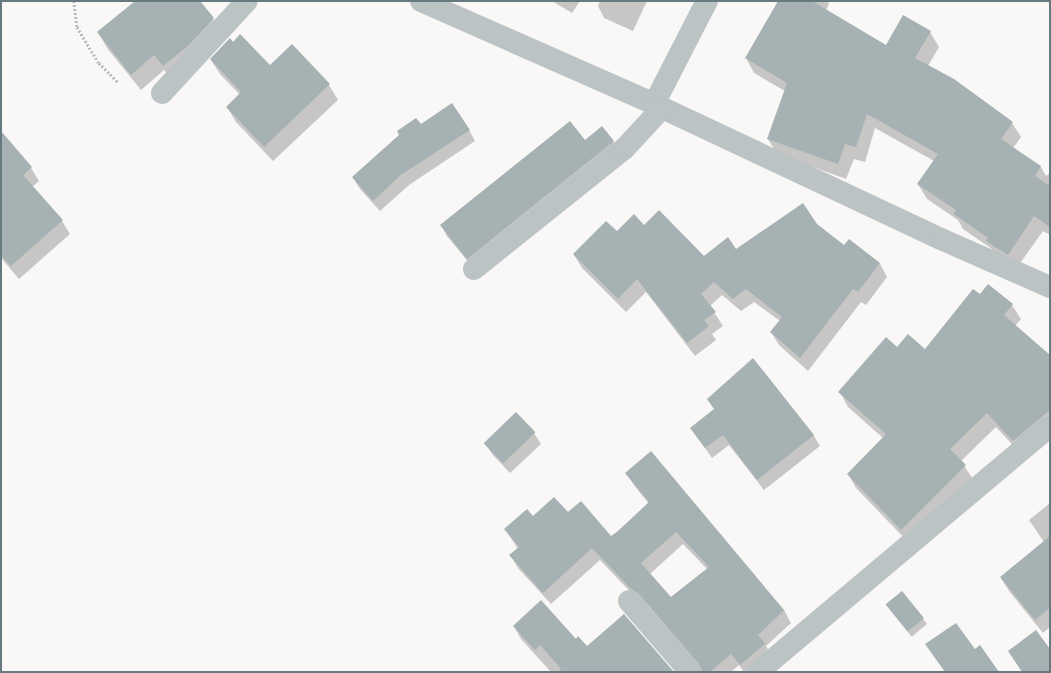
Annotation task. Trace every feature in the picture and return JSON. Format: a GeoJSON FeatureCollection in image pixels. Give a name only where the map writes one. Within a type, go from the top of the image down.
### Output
{"type":"FeatureCollection","features":[{"type":"Feature","properties":{"kind":"street"},"geometry":{"type":"LineString","coordinates":[[162,93],[247,1]]}},
{"type":"Feature","properties":{"kind":"street"},"geometry":{"type":"LineString","coordinates":[[421,1],[453,7],[941,240],[1050,286]]}},
{"type":"Feature","properties":{"kind":"street"},"geometry":{"type":"LineString","coordinates":[[474,269],[625,148],[658,106],[707,1]]}},
{"type":"Feature","properties":{"kind":"street"},"geometry":{"type":"LineString","coordinates":[[758,672],[1050,426]]}},
{"type":"Feature","properties":{"kind":"street"},"geometry":{"type":"LineString","coordinates":[[629,602],[690,672]]}},
{"type":"Feature","properties":{"kind":"path"},"geometry":{"type":"LineString","coordinates":[[74,1],[77,27],[99,63],[118,82]]}},
{"type":"Feature","properties":{"kind":"building"},"geometry":{"type":"Polygon","coordinates":[[[135,1],[200,1],[214,18],[189,45],[163,66],[154,55],[131,75],[97,32],[135,1]]]}},
{"type":"Feature","properties":{"kind":"building"},"geometry":{"type":"Polygon","coordinates":[[[778,1],[812,1],[886,45],[903,15],[931,31],[915,58],[954,79],[1013,122],[1001,139],[1041,166],[1035,176],[1050,186],[1050,227],[1034,216],[1008,255],[986,241],[988,238],[954,214],[956,210],[917,184],[938,154],[867,114],[856,147],[845,144],[838,164],[767,139],[787,83],[745,58],[778,1]]]}},
{"type":"Feature","properties":{"kind":"building"},"geometry":{"type":"Polygon","coordinates":[[[240,34],[270,65],[292,44],[330,84],[264,147],[226,107],[241,92],[210,59],[230,38],[233,42],[240,34]]]}},
{"type":"Feature","properties":{"kind":"building"},"geometry":{"type":"Polygon","coordinates":[[[452,103],[470,130],[402,174],[373,201],[352,177],[399,135],[397,131],[416,118],[421,124],[452,103]]]}},
{"type":"Feature","properties":{"kind":"building"},"geometry":{"type":"Polygon","coordinates":[[[570,121],[585,140],[602,126],[614,141],[467,259],[440,225],[570,121]]]}},
{"type":"Feature","properties":{"kind":"building"},"geometry":{"type":"Polygon","coordinates":[[[1,131],[32,167],[23,175],[63,220],[11,266],[1,255],[1,131]]]}},
{"type":"Feature","properties":{"kind":"building"},"geometry":{"type":"Polygon","coordinates":[[[803,203],[817,224],[844,245],[849,239],[880,263],[858,292],[853,289],[800,358],[770,332],[782,317],[746,289],[733,299],[714,282],[701,294],[716,312],[704,320],[709,326],[687,343],[637,279],[618,299],[573,254],[606,221],[617,231],[634,214],[644,225],[659,210],[704,256],[728,237],[736,249],[803,203]]]}},
{"type":"Feature","properties":{"kind":"building"},"geometry":{"type":"Polygon","coordinates":[[[988,284],[1013,304],[1004,315],[1050,355],[1050,410],[1013,441],[987,413],[950,449],[966,465],[901,530],[847,474],[886,434],[838,392],[886,337],[897,347],[908,334],[925,349],[973,289],[980,294],[988,284]]]}},
{"type":"Feature","properties":{"kind":"building"},"geometry":{"type":"Polygon","coordinates":[[[753,358],[814,435],[757,480],[723,435],[705,448],[690,428],[714,409],[707,399],[753,358]]]}},
{"type":"Feature","properties":{"kind":"building"},"geometry":{"type":"Polygon","coordinates":[[[516,412],[535,432],[503,463],[484,443],[516,412]]]}},
{"type":"Feature","properties":{"kind":"building"},"geometry":{"type":"Polygon","coordinates":[[[651,451],[784,610],[758,635],[765,644],[740,665],[731,654],[710,672],[702,672],[699,664],[638,593],[631,589],[592,548],[543,593],[509,555],[519,547],[504,529],[527,509],[533,516],[554,497],[568,512],[581,501],[611,536],[617,532],[649,502],[625,473],[651,451]],[[676,532],[641,563],[671,597],[709,567],[676,532]]]}},
{"type":"Feature","properties":{"kind":"building"},"geometry":{"type":"Polygon","coordinates":[[[1050,536],[1050,608],[1035,620],[1000,577],[1050,536]]]}},
{"type":"Feature","properties":{"kind":"building"},"geometry":{"type":"Polygon","coordinates":[[[902,591],[924,618],[908,631],[886,604],[902,591]]]}},
{"type":"Feature","properties":{"kind":"building"},"geometry":{"type":"Polygon","coordinates":[[[541,600],[576,639],[578,636],[587,646],[624,614],[674,672],[558,672],[561,669],[540,645],[535,650],[513,626],[541,600]]]}},
{"type":"Feature","properties":{"kind":"building"},"geometry":{"type":"Polygon","coordinates":[[[956,623],[975,649],[980,645],[999,672],[945,672],[925,644],[956,623]]]}},
{"type":"Feature","properties":{"kind":"building"},"geometry":{"type":"Polygon","coordinates":[[[1036,630],[1050,649],[1050,672],[1022,672],[1008,651],[1036,630]]]}}]}
